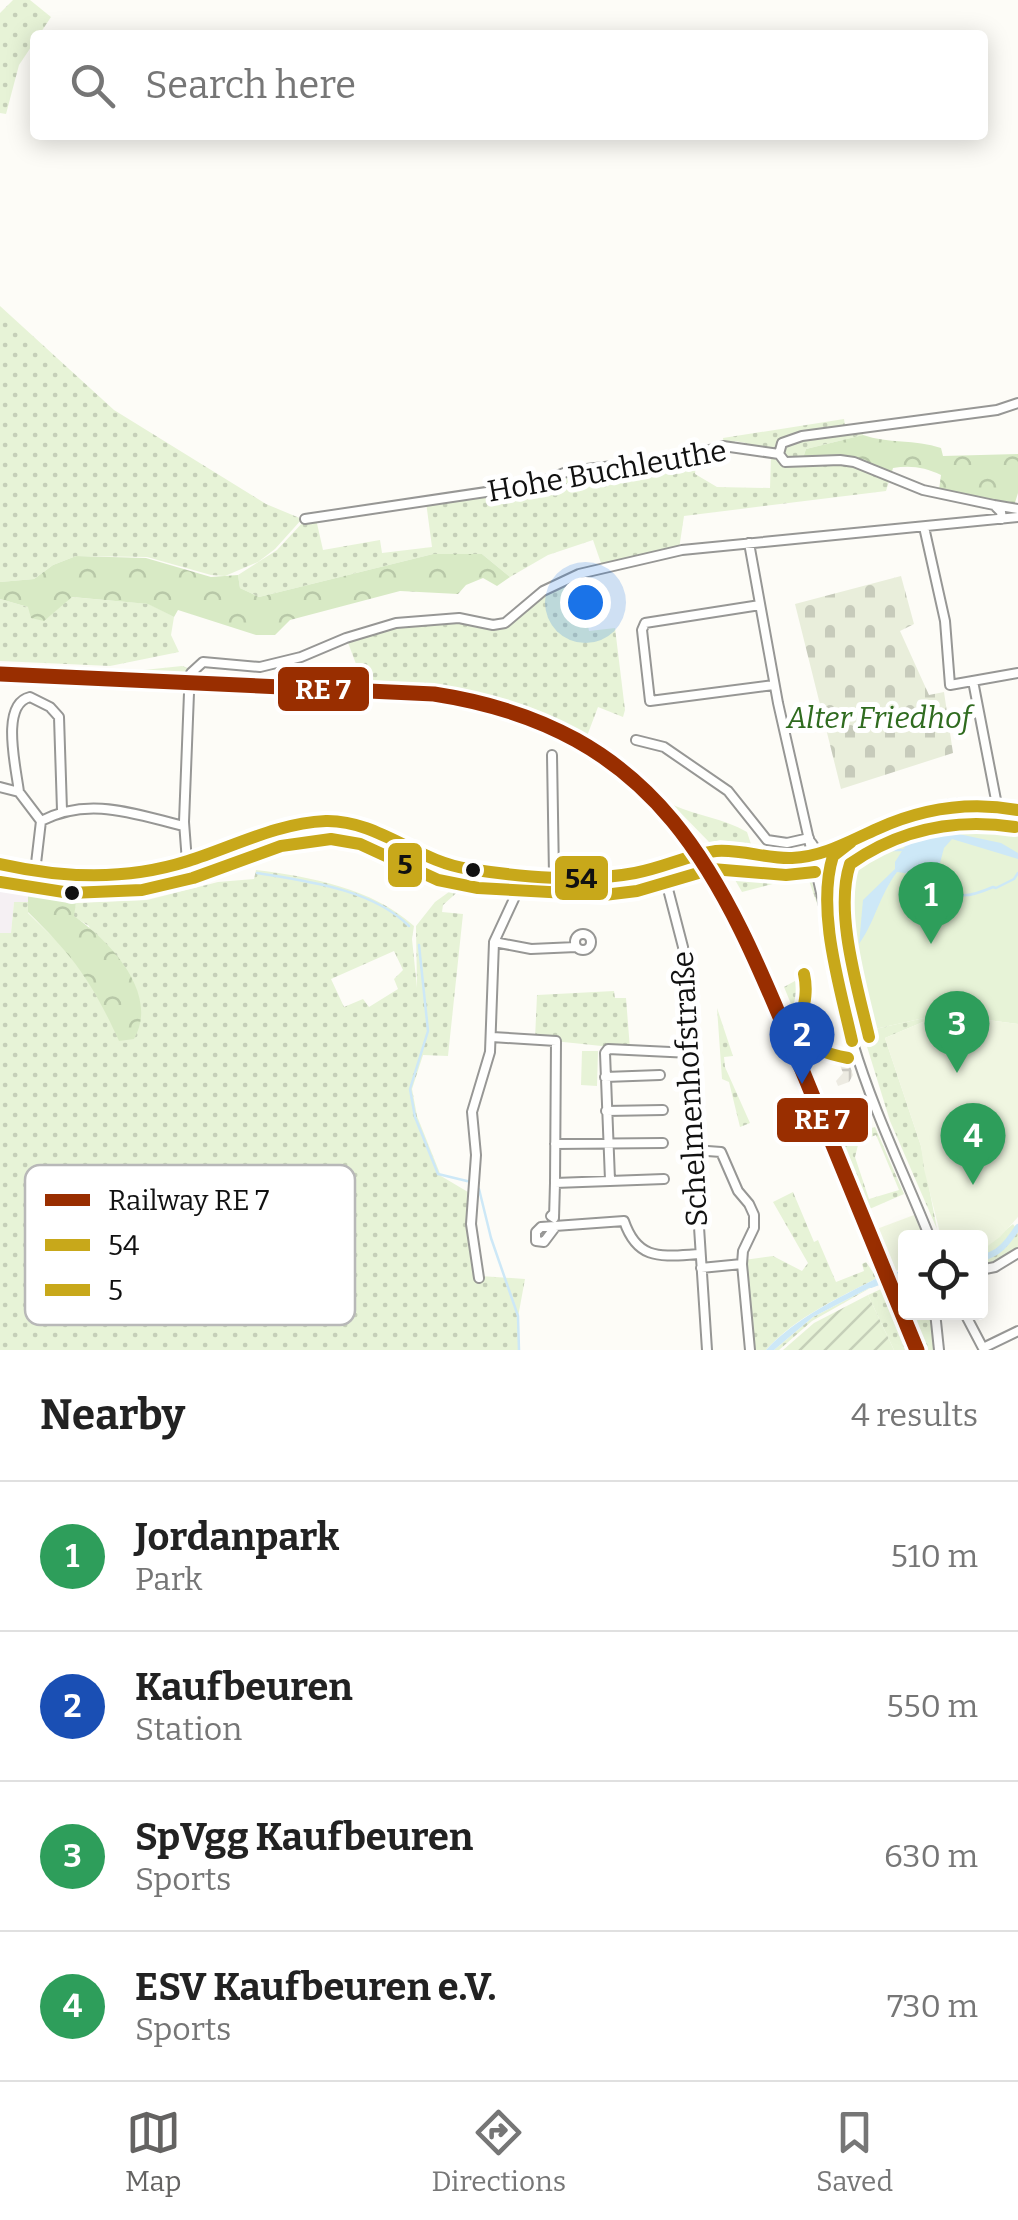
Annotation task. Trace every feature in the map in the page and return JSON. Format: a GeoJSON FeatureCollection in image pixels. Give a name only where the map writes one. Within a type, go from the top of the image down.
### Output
{"type":"FeatureCollection","features":[{"type":"Feature","properties":{"kind":"main road"},"geometry":{"type":"LineString","coordinates":[[0,864],[84,877],[129,876],[187,862],[282,827],[332,821],[378,831],[454,867],[603,877],[723,850],[770,858],[944,806],[997,805],[1018,810]]}},
{"type":"Feature","properties":{"kind":"main road"},"geometry":{"type":"LineString","coordinates":[[813,847],[844,845],[876,829]]}},
{"type":"Feature","properties":{"kind":"street"},"geometry":{"type":"LineString","coordinates":[[779,454],[782,443],[802,436],[996,410],[1018,403]]}},
{"type":"Feature","properties":{"kind":"street","name":"Hohe Buchleuthe"},"geometry":{"type":"LineString","coordinates":[[304,519],[533,484],[569,471],[665,461],[723,446],[779,454],[785,462],[794,464],[854,462],[923,490],[1018,509]]}},
{"type":"Feature","properties":{"kind":"street"},"geometry":{"type":"LineString","coordinates":[[994,505],[1002,519]]}},
{"type":"Feature","properties":{"kind":"street"},"geometry":{"type":"LineString","coordinates":[[191,673],[203,662],[260,667],[301,657],[396,622],[459,618],[493,625],[505,622],[543,590],[579,574],[682,550],[1018,517]]}},
{"type":"Feature","properties":{"kind":"street"},"geometry":{"type":"LineString","coordinates":[[924,527],[945,621],[950,685],[1018,673]]}},
{"type":"Feature","properties":{"kind":"street"},"geometry":{"type":"LineString","coordinates":[[750,543],[774,685],[828,914],[852,1041],[927,1230]]}},
{"type":"Feature","properties":{"kind":"street"},"geometry":{"type":"LineString","coordinates":[[760,605],[644,624],[650,701],[774,685]]}},
{"type":"Feature","properties":{"kind":"street"},"geometry":{"type":"LineString","coordinates":[[973,681],[997,805]]}},
{"type":"Feature","properties":{"kind":"street"},"geometry":{"type":"LineString","coordinates":[[187,862],[184,826],[189,694]]}},
{"type":"Feature","properties":{"kind":"street"},"geometry":{"type":"LineString","coordinates":[[35,872],[41,821],[19,792],[10,717],[16,704],[30,697],[50,706],[59,717],[62,810]]}},
{"type":"Feature","properties":{"kind":"street"},"geometry":{"type":"LineString","coordinates":[[636,740],[664,746],[728,791],[773,844],[813,847]]}},
{"type":"Feature","properties":{"kind":"street"},"geometry":{"type":"LineString","coordinates":[[552,754],[554,875]]}},
{"type":"Feature","properties":{"kind":"street"},"geometry":{"type":"LineString","coordinates":[[0,787],[19,792]]}},
{"type":"Feature","properties":{"kind":"street"},"geometry":{"type":"LineString","coordinates":[[41,821],[62,810],[108,808],[184,826]]}},
{"type":"Feature","properties":{"kind":"street"},"geometry":{"type":"LineString","coordinates":[[826,883],[832,858],[844,845]]}},
{"type":"Feature","properties":{"kind":"street"},"geometry":{"type":"LineString","coordinates":[[813,847],[826,883],[828,914]]}},
{"type":"Feature","properties":{"kind":"street","name":"Schelmenhofstraße"},"geometry":{"type":"LineString","coordinates":[[662,866],[690,988],[694,1150],[708,1350]]}},
{"type":"Feature","properties":{"kind":"street"},"geometry":{"type":"LineString","coordinates":[[479,1278],[471,1224],[476,1155],[472,1112],[492,1037],[494,942],[526,873]]}},
{"type":"Feature","properties":{"kind":"street"},"geometry":{"type":"LineString","coordinates":[[494,942],[532,950],[576,947]]}},
{"type":"Feature","properties":{"kind":"street"},"geometry":{"type":"LineString","coordinates":[[492,1037],[556,1042],[554,1213]]}},
{"type":"Feature","properties":{"kind":"street"},"geometry":{"type":"LineString","coordinates":[[610,1180],[604,1058],[608,1049],[691,1053]]}},
{"type":"Feature","properties":{"kind":"street"},"geometry":{"type":"LineString","coordinates":[[605,1077],[660,1074]]}},
{"type":"Feature","properties":{"kind":"street"},"geometry":{"type":"LineString","coordinates":[[606,1111],[663,1110]]}},
{"type":"Feature","properties":{"kind":"street"},"geometry":{"type":"LineString","coordinates":[[555,1144],[662,1143]]}},
{"type":"Feature","properties":{"kind":"street"},"geometry":{"type":"LineString","coordinates":[[694,1150],[721,1152],[738,1191],[752,1209],[754,1228],[743,1251],[742,1264],[750,1350]]}},
{"type":"Feature","properties":{"kind":"street"},"geometry":{"type":"LineString","coordinates":[[555,1182],[664,1179]]}},
{"type":"Feature","properties":{"kind":"street","name":"Schelmenhofstraße"},"geometry":{"type":"LineString","coordinates":[[556,1226],[624,1221],[630,1238],[650,1254],[700,1254]]}},
{"type":"Feature","properties":{"kind":"street"},"geometry":{"type":"LineString","coordinates":[[988,1268],[1018,1253]]}},
{"type":"Feature","properties":{"kind":"street","name":"Schelmenhofstraße"},"geometry":{"type":"LineString","coordinates":[[701,1268],[742,1264]]}},
{"type":"Feature","properties":{"kind":"street"},"geometry":{"type":"LineString","coordinates":[[936,1320],[939,1350]]}},
{"type":"Feature","properties":{"kind":"street"},"geometry":{"type":"LineString","coordinates":[[968,1320],[983,1349],[1018,1331]]}},
{"type":"Feature","properties":{"kind":"shaded area"},"geometry":{"type":"Polygon","coordinates":[[[0,870],[48,881],[42,892],[29,891],[28,902],[14,902],[11,934],[0,933],[0,870]]]}},
{"type":"Feature","properties":{"kind":"shaded area"},"geometry":{"type":"Polygon","coordinates":[[[844,1048],[853,1075],[849,1082],[838,1086],[836,1081],[843,1073],[838,1060],[830,1057],[832,1051],[844,1048]]]}},
{"type":"Feature","properties":{"kind":"green space"},"geometry":{"type":"Polygon","coordinates":[[[13,0],[30,0],[51,17],[42,30],[30,30],[30,48],[19,65],[6,114],[0,113],[0,13],[13,0]]]}},
{"type":"Feature","properties":{"kind":"green space"},"geometry":{"type":"Polygon","coordinates":[[[0,306],[114,410],[266,504],[302,519],[258,562],[225,576],[147,557],[76,556],[53,565],[34,579],[0,582],[0,306]]]}},
{"type":"Feature","properties":{"kind":"green space"},"geometry":{"type":"Polygon","coordinates":[[[844,419],[845,426],[788,438],[777,452],[746,447],[746,443],[735,441],[733,446],[724,445],[723,438],[844,419]]]}},
{"type":"Feature","properties":{"kind":"green space"},"geometry":{"type":"Polygon","coordinates":[[[861,429],[863,435],[806,449],[803,458],[786,460],[781,454],[790,441],[861,429]]]}},
{"type":"Feature","properties":{"kind":"green space"},"geometry":{"type":"Polygon","coordinates":[[[863,435],[931,445],[941,448],[943,456],[1018,454],[1014,506],[939,490],[941,475],[923,468],[893,468],[891,475],[854,461],[803,458],[806,449],[863,435]]]}},
{"type":"Feature","properties":{"kind":"green space"},"geometry":{"type":"Polygon","coordinates":[[[697,455],[695,474],[717,487],[770,488],[771,456],[789,465],[849,464],[890,478],[886,491],[684,516],[679,549],[602,566],[593,540],[548,555],[510,577],[482,554],[433,554],[259,597],[240,588],[238,575],[277,550],[305,520],[316,519],[323,550],[380,540],[382,553],[432,547],[426,502],[533,486],[569,472],[697,455]]]}},
{"type":"Feature","properties":{"kind":"green space"},"geometry":{"type":"Polygon","coordinates":[[[433,554],[482,554],[510,577],[497,586],[483,578],[466,585],[458,594],[400,591],[290,620],[275,635],[256,635],[178,610],[174,617],[148,604],[72,597],[44,621],[31,618],[28,607],[0,599],[0,582],[34,579],[53,565],[76,556],[146,558],[211,577],[238,575],[240,588],[259,597],[433,554]]]}},
{"type":"Feature","properties":{"kind":"green space","name":"Alter Friedhof"},"geometry":{"type":"Polygon","coordinates":[[[901,576],[914,624],[900,631],[929,695],[944,692],[953,753],[841,789],[795,604],[901,576]]]}},
{"type":"Feature","properties":{"kind":"green space"},"geometry":{"type":"Polygon","coordinates":[[[579,577],[589,631],[615,628],[625,710],[623,717],[598,707],[587,736],[534,711],[478,694],[362,680],[347,640],[425,623],[505,624],[544,592],[579,577]]]}},
{"type":"Feature","properties":{"kind":"green space"},"geometry":{"type":"Polygon","coordinates":[[[71,597],[149,604],[174,617],[171,635],[179,652],[110,666],[0,661],[0,599],[28,607],[71,597]]]}},
{"type":"Feature","properties":{"kind":"green space"},"geometry":{"type":"Polygon","coordinates":[[[0,664],[134,671],[182,666],[191,669],[189,676],[0,664]]]}},
{"type":"Feature","properties":{"kind":"green space"},"geometry":{"type":"Polygon","coordinates":[[[673,805],[738,827],[747,832],[751,844],[720,840],[710,843],[673,805]]]}},
{"type":"Feature","properties":{"kind":"green space"},"geometry":{"type":"Polygon","coordinates":[[[988,810],[1018,816],[1018,1024],[942,1014],[875,1029],[864,1037],[838,909],[839,860],[868,840],[909,824],[988,810]]]}},
{"type":"Feature","properties":{"kind":"green space"},"geometry":{"type":"Polygon","coordinates":[[[723,859],[751,865],[800,866],[809,871],[820,912],[807,875],[742,892],[723,859]]]}},
{"type":"Feature","properties":{"kind":"green space"},"geometry":{"type":"Polygon","coordinates":[[[256,870],[340,886],[379,902],[414,926],[417,988],[416,926],[435,902],[460,884],[463,887],[443,905],[442,912],[463,914],[448,1056],[423,1055],[412,1089],[417,1116],[441,1176],[473,1195],[470,1224],[480,1276],[525,1279],[518,1317],[518,1350],[0,1350],[0,933],[11,933],[14,902],[28,902],[28,913],[68,952],[94,986],[120,1041],[89,926],[73,916],[76,903],[147,900],[218,882],[254,879],[256,870]],[[394,951],[331,979],[344,1007],[363,999],[369,1007],[398,989],[394,979],[403,970],[394,951]]]}},
{"type":"Feature","properties":{"kind":"green space"},"geometry":{"type":"Polygon","coordinates":[[[47,886],[76,903],[74,916],[102,939],[127,970],[141,1004],[134,1039],[119,1041],[81,972],[28,912],[28,891],[41,892],[47,886]]]}},
{"type":"Feature","properties":{"kind":"green space"},"geometry":{"type":"Polygon","coordinates":[[[813,971],[803,1000],[805,1012],[794,1011],[784,987],[813,971]]]}},
{"type":"Feature","properties":{"kind":"green space"},"geometry":{"type":"Polygon","coordinates":[[[614,991],[615,998],[626,998],[630,1049],[535,1039],[537,995],[614,991]]]}},
{"type":"Feature","properties":{"kind":"green space"},"geometry":{"type":"Polygon","coordinates":[[[717,1008],[733,1056],[724,1057],[725,1067],[750,1123],[740,1127],[729,1082],[722,1079],[717,1008]]]}},
{"type":"Feature","properties":{"kind":"green space"},"geometry":{"type":"Polygon","coordinates":[[[942,1014],[885,1038],[921,1146],[937,1229],[890,1121],[864,1037],[875,1029],[942,1014]]]}},
{"type":"Feature","properties":{"kind":"green space"},"geometry":{"type":"Polygon","coordinates":[[[942,1014],[1018,1024],[1018,1217],[988,1246],[988,1230],[939,1230],[921,1146],[885,1038],[942,1014]]]}},
{"type":"Feature","properties":{"kind":"green space"},"geometry":{"type":"Polygon","coordinates":[[[582,1051],[598,1051],[597,1086],[581,1085],[582,1051]]]}},
{"type":"Feature","properties":{"kind":"green space"},"geometry":{"type":"Polygon","coordinates":[[[840,1127],[843,1133],[854,1129],[860,1137],[855,1157],[869,1199],[899,1190],[876,1135],[871,1137],[868,1129],[875,1127],[904,1194],[865,1211],[849,1174],[853,1172],[837,1129],[840,1127]]]}},
{"type":"Feature","properties":{"kind":"green space"},"geometry":{"type":"Polygon","coordinates":[[[793,1192],[836,1282],[864,1271],[862,1264],[866,1262],[877,1278],[804,1318],[766,1350],[752,1350],[744,1260],[773,1256],[802,1271],[808,1263],[773,1202],[793,1192]]]}},
{"type":"Feature","properties":{"kind":"green space"},"geometry":{"type":"Polygon","coordinates":[[[914,1215],[921,1230],[898,1230],[898,1270],[893,1272],[874,1230],[914,1215]]]}},
{"type":"Feature","properties":{"kind":"green space"},"geometry":{"type":"Polygon","coordinates":[[[1013,1224],[1018,1231],[1018,1251],[988,1266],[988,1244],[1013,1224]]]}},
{"type":"Feature","properties":{"kind":"green space"},"geometry":{"type":"Polygon","coordinates":[[[879,1283],[812,1321],[779,1350],[774,1350],[813,1317],[879,1283]]]}},
{"type":"Feature","properties":{"kind":"green space"},"geometry":{"type":"Polygon","coordinates":[[[881,1289],[906,1350],[894,1350],[868,1295],[881,1289]]]}},
{"type":"Feature","properties":{"kind":"green space"},"geometry":{"type":"Polygon","coordinates":[[[868,1295],[894,1350],[783,1350],[814,1323],[868,1295]]]}},
{"type":"Feature","properties":{"kind":"green space"},"geometry":{"type":"Polygon","coordinates":[[[912,1320],[933,1320],[937,1350],[924,1350],[912,1320]]]}},
{"type":"Feature","properties":{"kind":"water"},"geometry":{"type":"Polygon","coordinates":[[[928,830],[937,834],[951,830],[1001,843],[1018,853],[1018,859],[952,839],[944,848],[940,863],[911,874],[897,872],[859,944],[863,900],[895,869],[895,862],[914,832],[928,830]]]}},
{"type":"Feature","properties":{"kind":"water"},"geometry":{"type":"Polygon","coordinates":[[[877,1278],[879,1283],[813,1317],[774,1350],[766,1350],[804,1318],[877,1278]]]}},
{"type":"Feature","properties":{"kind":"waterway"},"geometry":{"type":"LineString","coordinates":[[886,850],[902,850]]}},
{"type":"Feature","properties":{"kind":"waterway"},"geometry":{"type":"LineString","coordinates":[[924,869],[949,890],[962,895],[996,888],[1018,873]]}},
{"type":"Feature","properties":{"kind":"waterway"},"geometry":{"type":"LineString","coordinates":[[257,873],[358,895],[394,913],[409,926]]}},
{"type":"Feature","properties":{"kind":"waterway"},"geometry":{"type":"LineString","coordinates":[[419,945],[428,1031],[410,1089],[415,1117],[438,1174],[471,1182]]}},
{"type":"Feature","properties":{"kind":"waterway"},"geometry":{"type":"LineString","coordinates":[[479,1189],[518,1316],[519,1350]]}},
{"type":"Feature","properties":{"kind":"waterway"},"geometry":{"type":"LineString","coordinates":[[988,1256],[1007,1243],[1018,1227]]}},
{"type":"Feature","properties":{"kind":"waterway"},"geometry":{"type":"LineString","coordinates":[[871,1285],[898,1275]]}},
{"type":"Feature","properties":{"kind":"tunnel"},"geometry":{"type":"LineString","coordinates":[[189,693],[191,673]]}},
{"type":"Feature","properties":{"kind":"transit line"},"geometry":{"type":"LineString","coordinates":[[0,674],[434,694],[514,713],[579,741],[632,779],[676,826],[713,879],[746,940],[917,1350]]}},
{"type":"Feature","properties":{"kind":"transit line","name":"54"},"geometry":{"type":"LineString","coordinates":[[0,864],[71,874],[141,872],[188,861],[273,831],[326,821],[363,827],[450,865],[531,876],[594,878],[645,871],[716,851],[782,858],[815,855],[911,816],[946,808],[1018,810]]}},
{"type":"Feature","properties":{"kind":"transit line","name":"5"},"geometry":{"type":"LineString","coordinates":[[869,1037],[846,927],[850,864],[888,842],[929,829],[971,824],[1015,827]]}},
{"type":"Feature","properties":{"kind":"transit line","name":"5"},"geometry":{"type":"LineString","coordinates":[[0,882],[70,893],[142,890],[193,878],[281,846],[331,839],[360,844],[438,880],[478,888],[604,895],[637,891],[712,869],[786,875],[815,872]]}},
{"type":"Feature","properties":{"kind":"transit line","name":"54"},"geometry":{"type":"LineString","coordinates":[[851,842],[833,856],[827,900],[836,973],[852,1041]]}},
{"type":"Feature","properties":{"kind":"transit line","name":"5"},"geometry":{"type":"LineString","coordinates":[[804,974],[801,1037],[823,1051],[848,1058]]}},
{"type":"Feature","properties":{"kind":"place","name":"Jordanpark"},"geometry":{"type":"Point","coordinates":[931,944]}},
{"type":"Feature","properties":{"kind":"place","name":"SpVgg Kaufbeuren"},"geometry":{"type":"Point","coordinates":[957,1073]}},
{"type":"Feature","properties":{"kind":"place","name":"Kaufbeuren"},"geometry":{"type":"Point","coordinates":[802,1084]}},
{"type":"Feature","properties":{"kind":"place","name":"ESV Kaufbeuren e.V."},"geometry":{"type":"Point","coordinates":[973,1185]}}]}
